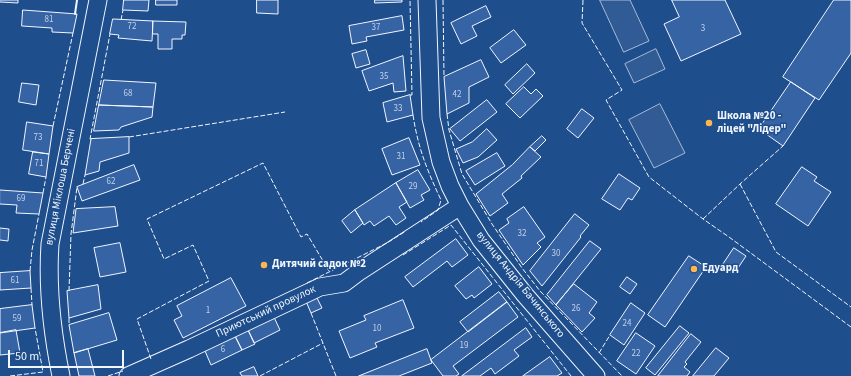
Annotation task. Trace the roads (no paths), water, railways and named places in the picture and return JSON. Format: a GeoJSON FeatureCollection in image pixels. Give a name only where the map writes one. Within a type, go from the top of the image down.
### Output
{"type":"FeatureCollection","features":[{"type":"Feature","properties":{"kind":"street","name":"вулиця Міклоша Берчені"},"geometry":{"type":"LineString","coordinates":[[61,376],[52,327],[48,291],[50,244],[98,0]]}},
{"type":"Feature","properties":{"kind":"street","name":"вулиця Андрія Бачинського"},"geometry":{"type":"LineString","coordinates":[[427,0],[432,118],[441,162],[450,186],[460,206],[481,240],[525,295],[596,376]]}},
{"type":"Feature","properties":{"kind":"street","name":"Приютський провулок"},"geometry":{"type":"LineString","coordinates":[[128,376],[320,287],[344,283],[460,206]]}},
{"type":"Feature","properties":{"kind":"place","name":"Школа №20 - ліцей \"Лідер\""},"geometry":{"type":"Point","coordinates":[709,123]}},
{"type":"Feature","properties":{"kind":"place","name":"Дитячий садок №2"},"geometry":{"type":"Point","coordinates":[264,265]}},
{"type":"Feature","properties":{"kind":"place","name":"Едуард"},"geometry":{"type":"Point","coordinates":[694,269]}}]}
